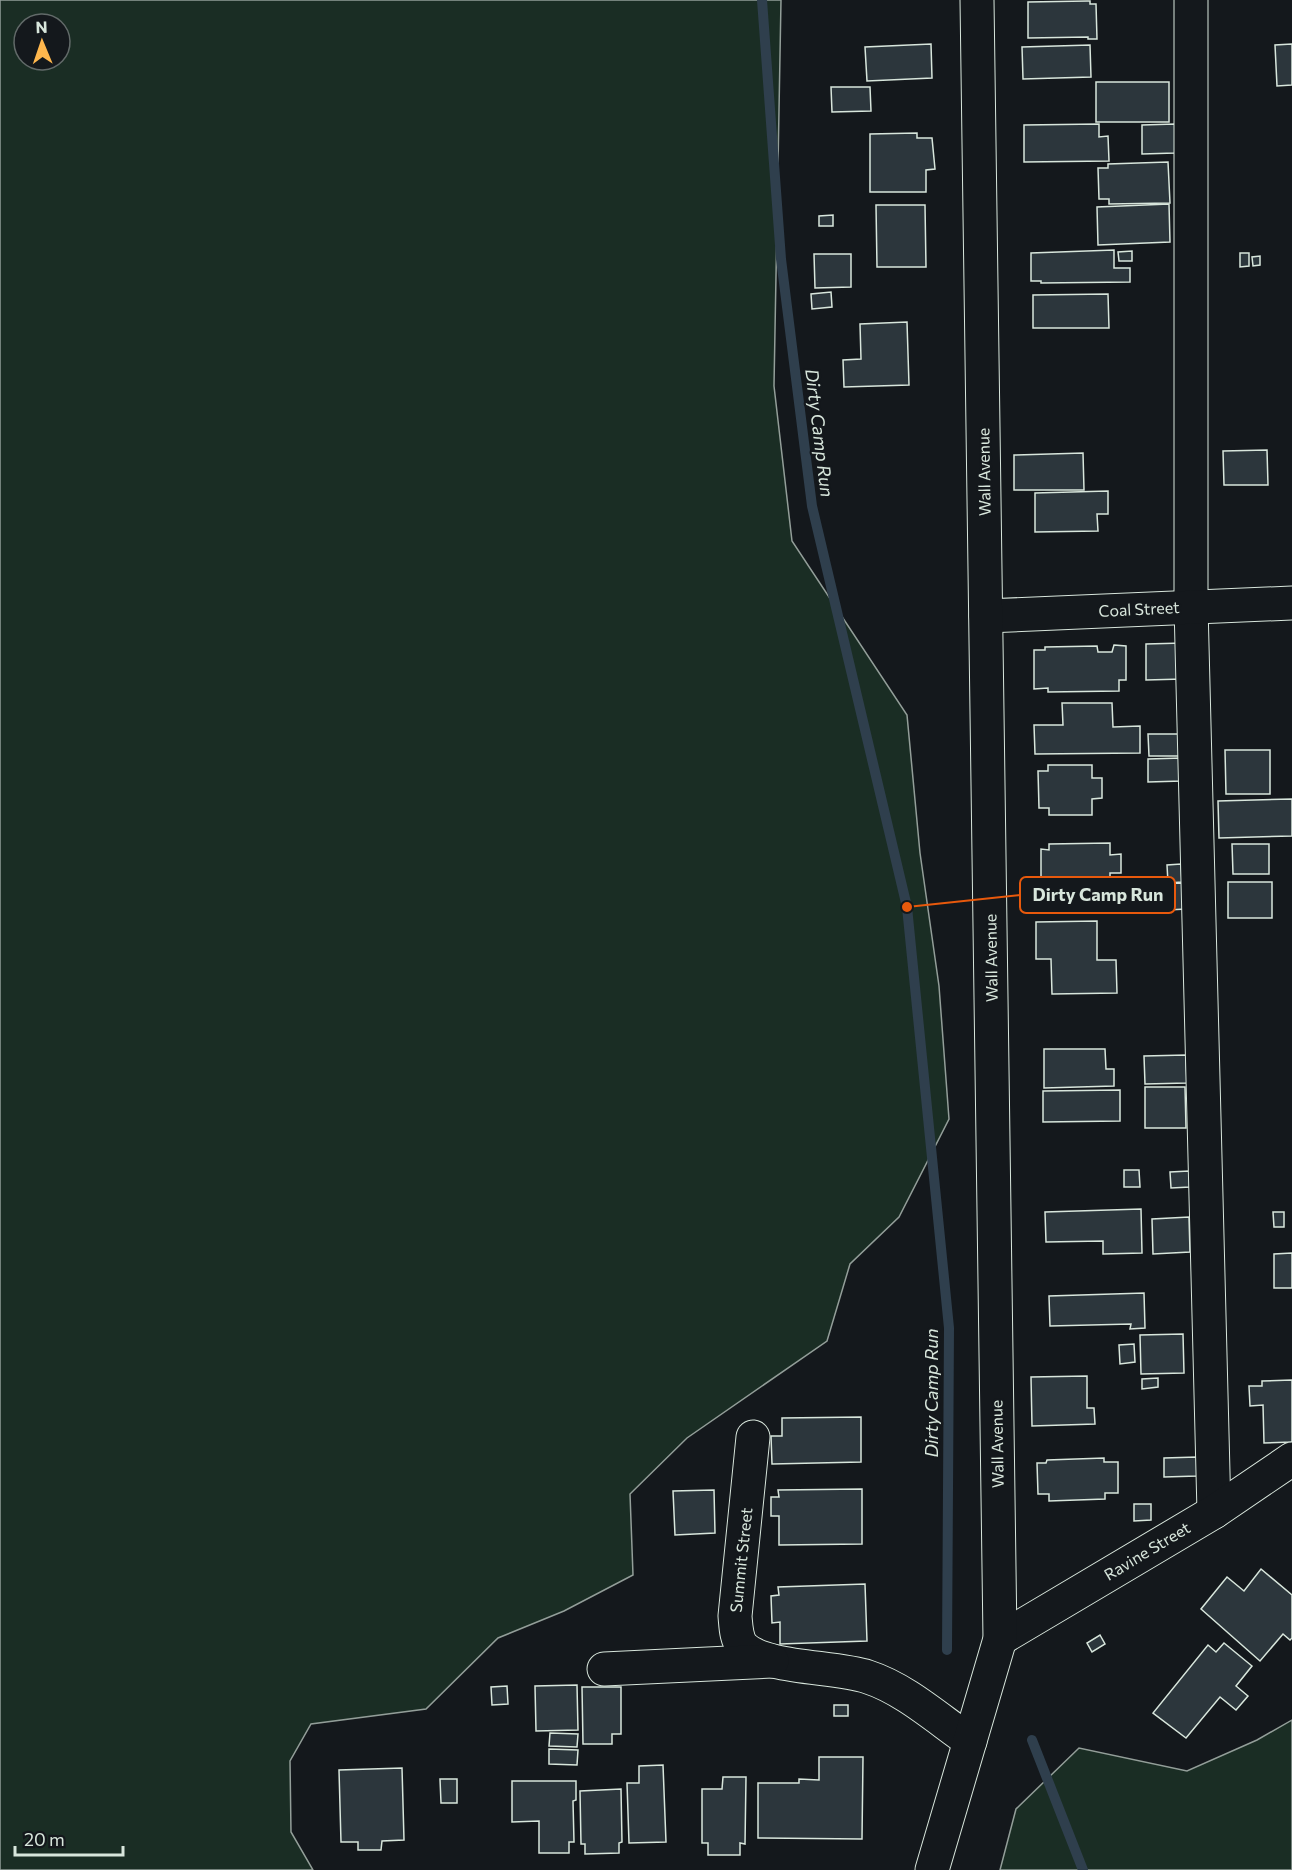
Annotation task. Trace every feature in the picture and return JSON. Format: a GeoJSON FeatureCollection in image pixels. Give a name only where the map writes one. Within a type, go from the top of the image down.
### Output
{"type":"FeatureCollection","features":[{"type":"Feature","properties":{"kind":"street","name":"Wall Avenue"},"geometry":{"type":"LineString","coordinates":[[932,1870],[1000,1639],[977,0]]}},
{"type":"Feature","properties":{"kind":"street"},"geometry":{"type":"LineString","coordinates":[[1191,0],[1191,606],[1214,1512]]}},
{"type":"Feature","properties":{"kind":"street","name":"Coal Street"},"geometry":{"type":"LineString","coordinates":[[986,616],[1292,603]]}},
{"type":"Feature","properties":{"kind":"street","name":"Summit Street"},"geometry":{"type":"LineString","coordinates":[[753,1437],[735,1616],[736,1634],[742,1646],[755,1656],[772,1662],[840,1670],[868,1677],[902,1693],[970,1741]]}},
{"type":"Feature","properties":{"kind":"street","name":"Ravine Street"},"geometry":{"type":"LineString","coordinates":[[1000,1639],[1214,1512],[1292,1458]]}},
{"type":"Feature","properties":{"kind":"street"},"geometry":{"type":"LineString","coordinates":[[604,1669],[772,1662]]}},
{"type":"Feature","properties":{"kind":"green space"},"geometry":{"type":"Polygon","coordinates":[[[0,0],[781,0],[774,386],[792,541],[907,715],[920,853],[939,986],[949,1119],[899,1217],[850,1264],[827,1341],[687,1438],[630,1494],[633,1575],[564,1611],[498,1638],[426,1709],[311,1724],[290,1761],[291,1832],[313,1870],[0,1870],[0,0]]]}},
{"type":"Feature","properties":{"kind":"green space"},"geometry":{"type":"Polygon","coordinates":[[[1292,1720],[1292,1870],[1000,1870],[1016,1809],[1079,1748],[1187,1771],[1257,1740],[1292,1720]]]}},
{"type":"Feature","properties":{"kind":"building"},"geometry":{"type":"Polygon","coordinates":[[[1090,1],[1090,4],[1096,4],[1097,39],[1088,39],[1088,37],[1028,38],[1028,2],[1090,1]]]}},
{"type":"Feature","properties":{"kind":"building"},"geometry":{"type":"Polygon","coordinates":[[[931,44],[932,78],[867,81],[865,47],[931,44]]]}},
{"type":"Feature","properties":{"kind":"building"},"geometry":{"type":"Polygon","coordinates":[[[1292,44],[1292,85],[1277,86],[1275,45],[1292,44]]]}},
{"type":"Feature","properties":{"kind":"building"},"geometry":{"type":"Polygon","coordinates":[[[1090,45],[1091,77],[1023,79],[1022,47],[1090,45]]]}},
{"type":"Feature","properties":{"kind":"building"},"geometry":{"type":"Polygon","coordinates":[[[1096,82],[1169,82],[1169,122],[1096,122],[1096,82]]]}},
{"type":"Feature","properties":{"kind":"building"},"geometry":{"type":"Polygon","coordinates":[[[831,87],[870,87],[871,111],[832,112],[831,87]]]}},
{"type":"Feature","properties":{"kind":"building"},"geometry":{"type":"Polygon","coordinates":[[[1099,124],[1099,137],[1108,136],[1109,161],[1024,162],[1024,125],[1099,124]]]}},
{"type":"Feature","properties":{"kind":"building"},"geometry":{"type":"Polygon","coordinates":[[[1175,124],[1175,153],[1142,154],[1142,125],[1175,124]]]}},
{"type":"Feature","properties":{"kind":"building"},"geometry":{"type":"Polygon","coordinates":[[[917,133],[917,138],[932,138],[935,169],[926,170],[926,192],[870,192],[870,134],[917,133]]]}},
{"type":"Feature","properties":{"kind":"building"},"geometry":{"type":"Polygon","coordinates":[[[1168,162],[1170,203],[1109,204],[1109,199],[1099,199],[1098,168],[1108,168],[1108,164],[1168,162]]]}},
{"type":"Feature","properties":{"kind":"building"},"geometry":{"type":"Polygon","coordinates":[[[1169,204],[1170,242],[1098,245],[1097,207],[1169,204]]]}},
{"type":"Feature","properties":{"kind":"building"},"geometry":{"type":"Polygon","coordinates":[[[876,205],[925,205],[926,267],[877,267],[876,205]]]}},
{"type":"Feature","properties":{"kind":"building"},"geometry":{"type":"Polygon","coordinates":[[[833,215],[833,226],[819,226],[819,216],[833,215]]]}},
{"type":"Feature","properties":{"kind":"building"},"geometry":{"type":"Polygon","coordinates":[[[1114,250],[1114,268],[1130,268],[1130,282],[1041,283],[1041,281],[1031,281],[1031,253],[1114,250]]]}},
{"type":"Feature","properties":{"kind":"building"},"geometry":{"type":"Polygon","coordinates":[[[1132,251],[1132,261],[1119,261],[1118,252],[1132,251]]]}},
{"type":"Feature","properties":{"kind":"building"},"geometry":{"type":"Polygon","coordinates":[[[1240,253],[1249,253],[1249,266],[1240,267],[1240,253]]]}},
{"type":"Feature","properties":{"kind":"building"},"geometry":{"type":"Polygon","coordinates":[[[814,254],[851,254],[851,287],[815,288],[814,254]]]}},
{"type":"Feature","properties":{"kind":"building"},"geometry":{"type":"Polygon","coordinates":[[[1260,256],[1260,265],[1253,266],[1252,257],[1260,256]]]}},
{"type":"Feature","properties":{"kind":"building"},"geometry":{"type":"Polygon","coordinates":[[[831,292],[832,307],[812,309],[811,294],[831,292]]]}},
{"type":"Feature","properties":{"kind":"building"},"geometry":{"type":"Polygon","coordinates":[[[1108,294],[1109,328],[1033,328],[1033,295],[1108,294]]]}},
{"type":"Feature","properties":{"kind":"building"},"geometry":{"type":"Polygon","coordinates":[[[907,322],[909,385],[844,387],[843,360],[861,359],[860,324],[907,322]]]}},
{"type":"Feature","properties":{"kind":"building"},"geometry":{"type":"Polygon","coordinates":[[[1267,450],[1268,485],[1224,485],[1223,451],[1267,450]]]}},
{"type":"Feature","properties":{"kind":"building"},"geometry":{"type":"Polygon","coordinates":[[[1083,453],[1084,490],[1014,490],[1014,455],[1083,453]]]}},
{"type":"Feature","properties":{"kind":"building"},"geometry":{"type":"Polygon","coordinates":[[[1108,491],[1108,514],[1097,514],[1098,531],[1035,532],[1035,493],[1108,491]]]}},
{"type":"Feature","properties":{"kind":"building"},"geometry":{"type":"Polygon","coordinates":[[[1183,643],[1183,679],[1146,680],[1146,644],[1183,643]]]}},
{"type":"Feature","properties":{"kind":"building"},"geometry":{"type":"Polygon","coordinates":[[[1114,645],[1126,646],[1126,680],[1119,680],[1119,691],[1048,692],[1048,688],[1034,689],[1034,650],[1045,650],[1045,647],[1097,646],[1098,652],[1112,652],[1114,645]]]}},
{"type":"Feature","properties":{"kind":"building"},"geometry":{"type":"Polygon","coordinates":[[[1062,703],[1112,703],[1113,727],[1140,726],[1140,753],[1035,754],[1034,725],[1063,725],[1062,703]]]}},
{"type":"Feature","properties":{"kind":"building"},"geometry":{"type":"Polygon","coordinates":[[[1148,734],[1179,734],[1180,756],[1149,756],[1148,734]]]}},
{"type":"Feature","properties":{"kind":"building"},"geometry":{"type":"Polygon","coordinates":[[[1225,750],[1270,750],[1270,794],[1226,794],[1225,750]]]}},
{"type":"Feature","properties":{"kind":"building"},"geometry":{"type":"Polygon","coordinates":[[[1182,758],[1182,781],[1148,782],[1148,759],[1182,758]]]}},
{"type":"Feature","properties":{"kind":"building"},"geometry":{"type":"Polygon","coordinates":[[[1048,765],[1092,765],[1092,778],[1102,778],[1102,798],[1092,799],[1092,815],[1049,815],[1049,808],[1039,808],[1038,771],[1048,771],[1048,765]]]}},
{"type":"Feature","properties":{"kind":"building"},"geometry":{"type":"Polygon","coordinates":[[[1292,799],[1292,836],[1219,838],[1218,801],[1292,799]]]}},
{"type":"Feature","properties":{"kind":"building"},"geometry":{"type":"Polygon","coordinates":[[[1110,843],[1110,855],[1121,854],[1121,873],[1110,873],[1110,881],[1050,882],[1050,878],[1041,877],[1041,849],[1049,850],[1049,844],[1110,843]]]}},
{"type":"Feature","properties":{"kind":"building"},"geometry":{"type":"Polygon","coordinates":[[[1232,844],[1269,844],[1269,874],[1233,874],[1232,844]]]}},
{"type":"Feature","properties":{"kind":"building"},"geometry":{"type":"Polygon","coordinates":[[[1181,864],[1182,882],[1168,883],[1167,865],[1181,864]]]}},
{"type":"Feature","properties":{"kind":"building"},"geometry":{"type":"Polygon","coordinates":[[[1228,882],[1272,882],[1272,918],[1228,918],[1228,882]]]}},
{"type":"Feature","properties":{"kind":"building"},"geometry":{"type":"Polygon","coordinates":[[[1185,883],[1186,909],[1148,911],[1147,884],[1185,883]]]}},
{"type":"Feature","properties":{"kind":"building"},"geometry":{"type":"Polygon","coordinates":[[[1097,921],[1097,960],[1116,960],[1117,993],[1052,994],[1051,959],[1036,959],[1036,922],[1097,921]]]}},
{"type":"Feature","properties":{"kind":"building"},"geometry":{"type":"Polygon","coordinates":[[[1044,1049],[1105,1049],[1106,1069],[1114,1069],[1114,1086],[1044,1088],[1044,1049]]]}},
{"type":"Feature","properties":{"kind":"building"},"geometry":{"type":"Polygon","coordinates":[[[1186,1055],[1187,1083],[1145,1084],[1144,1056],[1186,1055]]]}},
{"type":"Feature","properties":{"kind":"building"},"geometry":{"type":"Polygon","coordinates":[[[1145,1087],[1185,1087],[1186,1128],[1145,1128],[1145,1087]]]}},
{"type":"Feature","properties":{"kind":"building"},"geometry":{"type":"Polygon","coordinates":[[[1120,1090],[1120,1121],[1043,1122],[1043,1091],[1120,1090]]]}},
{"type":"Feature","properties":{"kind":"building"},"geometry":{"type":"Polygon","coordinates":[[[1124,1170],[1139,1170],[1140,1187],[1124,1187],[1124,1170]]]}},
{"type":"Feature","properties":{"kind":"building"},"geometry":{"type":"Polygon","coordinates":[[[1189,1171],[1190,1187],[1171,1188],[1170,1172],[1189,1171]]]}},
{"type":"Feature","properties":{"kind":"building"},"geometry":{"type":"Polygon","coordinates":[[[1141,1209],[1142,1253],[1103,1254],[1103,1241],[1046,1242],[1045,1212],[1141,1209]]]}},
{"type":"Feature","properties":{"kind":"building"},"geometry":{"type":"Polygon","coordinates":[[[1273,1212],[1284,1212],[1284,1227],[1274,1227],[1273,1212]]]}},
{"type":"Feature","properties":{"kind":"building"},"geometry":{"type":"Polygon","coordinates":[[[1189,1217],[1190,1252],[1153,1254],[1152,1219],[1189,1217]]]}},
{"type":"Feature","properties":{"kind":"building"},"geometry":{"type":"Polygon","coordinates":[[[1292,1253],[1292,1288],[1274,1288],[1274,1254],[1292,1253]]]}},
{"type":"Feature","properties":{"kind":"building"},"geometry":{"type":"Polygon","coordinates":[[[1144,1293],[1145,1328],[1130,1329],[1131,1324],[1050,1326],[1049,1296],[1144,1293]]]}},
{"type":"Feature","properties":{"kind":"building"},"geometry":{"type":"Polygon","coordinates":[[[1183,1334],[1184,1373],[1141,1374],[1140,1335],[1183,1334]]]}},
{"type":"Feature","properties":{"kind":"building"},"geometry":{"type":"Polygon","coordinates":[[[1134,1344],[1135,1362],[1120,1364],[1119,1345],[1134,1344]]]}},
{"type":"Feature","properties":{"kind":"building"},"geometry":{"type":"Polygon","coordinates":[[[1087,1376],[1087,1408],[1094,1408],[1095,1424],[1032,1426],[1031,1377],[1087,1376]]]}},
{"type":"Feature","properties":{"kind":"building"},"geometry":{"type":"Polygon","coordinates":[[[1158,1378],[1158,1387],[1142,1389],[1142,1379],[1158,1378]]]}},
{"type":"Feature","properties":{"kind":"building"},"geometry":{"type":"Polygon","coordinates":[[[1292,1380],[1292,1442],[1264,1443],[1263,1405],[1250,1406],[1249,1386],[1262,1386],[1262,1381],[1292,1380]]]}},
{"type":"Feature","properties":{"kind":"building"},"geometry":{"type":"Polygon","coordinates":[[[861,1417],[861,1462],[772,1464],[771,1436],[782,1436],[782,1418],[861,1417]]]}},
{"type":"Feature","properties":{"kind":"building"},"geometry":{"type":"Polygon","coordinates":[[[1197,1457],[1197,1476],[1164,1477],[1164,1458],[1197,1457]]]}},
{"type":"Feature","properties":{"kind":"building"},"geometry":{"type":"Polygon","coordinates":[[[1104,1458],[1104,1462],[1118,1462],[1118,1493],[1105,1493],[1105,1499],[1049,1501],[1049,1494],[1038,1494],[1037,1463],[1046,1463],[1047,1460],[1104,1458]]]}},
{"type":"Feature","properties":{"kind":"building"},"geometry":{"type":"Polygon","coordinates":[[[862,1489],[862,1544],[779,1545],[779,1516],[771,1516],[771,1497],[779,1497],[778,1490],[862,1489]]]}},
{"type":"Feature","properties":{"kind":"building"},"geometry":{"type":"Polygon","coordinates":[[[714,1490],[715,1533],[675,1535],[673,1491],[714,1490]]]}},
{"type":"Feature","properties":{"kind":"building"},"geometry":{"type":"Polygon","coordinates":[[[1134,1504],[1151,1504],[1151,1520],[1134,1521],[1134,1504]]]}},
{"type":"Feature","properties":{"kind":"building"},"geometry":{"type":"Polygon","coordinates":[[[1261,1569],[1292,1595],[1292,1638],[1290,1640],[1283,1634],[1260,1661],[1201,1609],[1227,1577],[1244,1591],[1261,1569]]]}},
{"type":"Feature","properties":{"kind":"building"},"geometry":{"type":"Polygon","coordinates":[[[865,1584],[867,1641],[780,1644],[780,1622],[772,1623],[771,1596],[779,1595],[778,1587],[865,1584]]]}},
{"type":"Feature","properties":{"kind":"building"},"geometry":{"type":"Polygon","coordinates":[[[1100,1635],[1105,1644],[1092,1652],[1087,1643],[1100,1635]]]}},
{"type":"Feature","properties":{"kind":"building"},"geometry":{"type":"Polygon","coordinates":[[[1224,1643],[1252,1666],[1236,1686],[1248,1696],[1236,1710],[1220,1697],[1186,1738],[1153,1713],[1208,1645],[1216,1652],[1224,1643]]]}},
{"type":"Feature","properties":{"kind":"building"},"geometry":{"type":"Polygon","coordinates":[[[577,1685],[578,1730],[536,1731],[535,1686],[577,1685]]]}},
{"type":"Feature","properties":{"kind":"building"},"geometry":{"type":"Polygon","coordinates":[[[507,1686],[508,1704],[492,1705],[491,1687],[507,1686]]]}},
{"type":"Feature","properties":{"kind":"building"},"geometry":{"type":"Polygon","coordinates":[[[582,1687],[621,1687],[621,1734],[612,1734],[612,1744],[583,1744],[582,1687]]]}},
{"type":"Feature","properties":{"kind":"building"},"geometry":{"type":"Polygon","coordinates":[[[834,1705],[848,1705],[848,1716],[834,1716],[834,1705]]]}},
{"type":"Feature","properties":{"kind":"building"},"geometry":{"type":"Polygon","coordinates":[[[550,1733],[578,1734],[577,1747],[549,1746],[550,1733]]]}},
{"type":"Feature","properties":{"kind":"building"},"geometry":{"type":"Polygon","coordinates":[[[549,1749],[578,1750],[577,1765],[549,1764],[549,1749]]]}},
{"type":"Feature","properties":{"kind":"building"},"geometry":{"type":"Polygon","coordinates":[[[819,1757],[863,1757],[862,1839],[758,1838],[758,1783],[799,1783],[799,1779],[819,1780],[819,1757]]]}},
{"type":"Feature","properties":{"kind":"building"},"geometry":{"type":"Polygon","coordinates":[[[663,1765],[666,1842],[629,1843],[627,1783],[639,1783],[639,1766],[663,1765]]]}},
{"type":"Feature","properties":{"kind":"building"},"geometry":{"type":"Polygon","coordinates":[[[402,1768],[404,1840],[382,1841],[381,1850],[358,1850],[358,1842],[341,1842],[339,1770],[402,1768]]]}},
{"type":"Feature","properties":{"kind":"building"},"geometry":{"type":"Polygon","coordinates":[[[723,1777],[746,1777],[745,1844],[740,1843],[740,1855],[708,1855],[708,1843],[702,1843],[702,1789],[722,1789],[723,1777]]]}},
{"type":"Feature","properties":{"kind":"building"},"geometry":{"type":"Polygon","coordinates":[[[440,1779],[457,1779],[457,1803],[441,1803],[440,1779]]]}},
{"type":"Feature","properties":{"kind":"building"},"geometry":{"type":"Polygon","coordinates":[[[512,1781],[576,1781],[576,1800],[573,1801],[574,1842],[569,1842],[569,1853],[539,1853],[539,1821],[512,1822],[512,1781]]]}},
{"type":"Feature","properties":{"kind":"building"},"geometry":{"type":"Polygon","coordinates":[[[621,1789],[622,1842],[619,1843],[619,1853],[585,1854],[585,1844],[581,1844],[580,1791],[621,1789]]]}},
{"type":"Feature","properties":{"kind":"waterway","name":"Dirty Camp Run"},"geometry":{"type":"LineString","coordinates":[[762,0],[781,259],[812,506],[907,907],[949,1328],[947,1650]]}},
{"type":"Feature","properties":{"kind":"waterway","name":"Dirty Camp Run"},"geometry":{"type":"LineString","coordinates":[[1032,1740],[1083,1870]]}},
{"type":"Feature","properties":{"kind":"place","name":"Dirty Camp Run"},"geometry":{"type":"Point","coordinates":[907,907]}}]}
